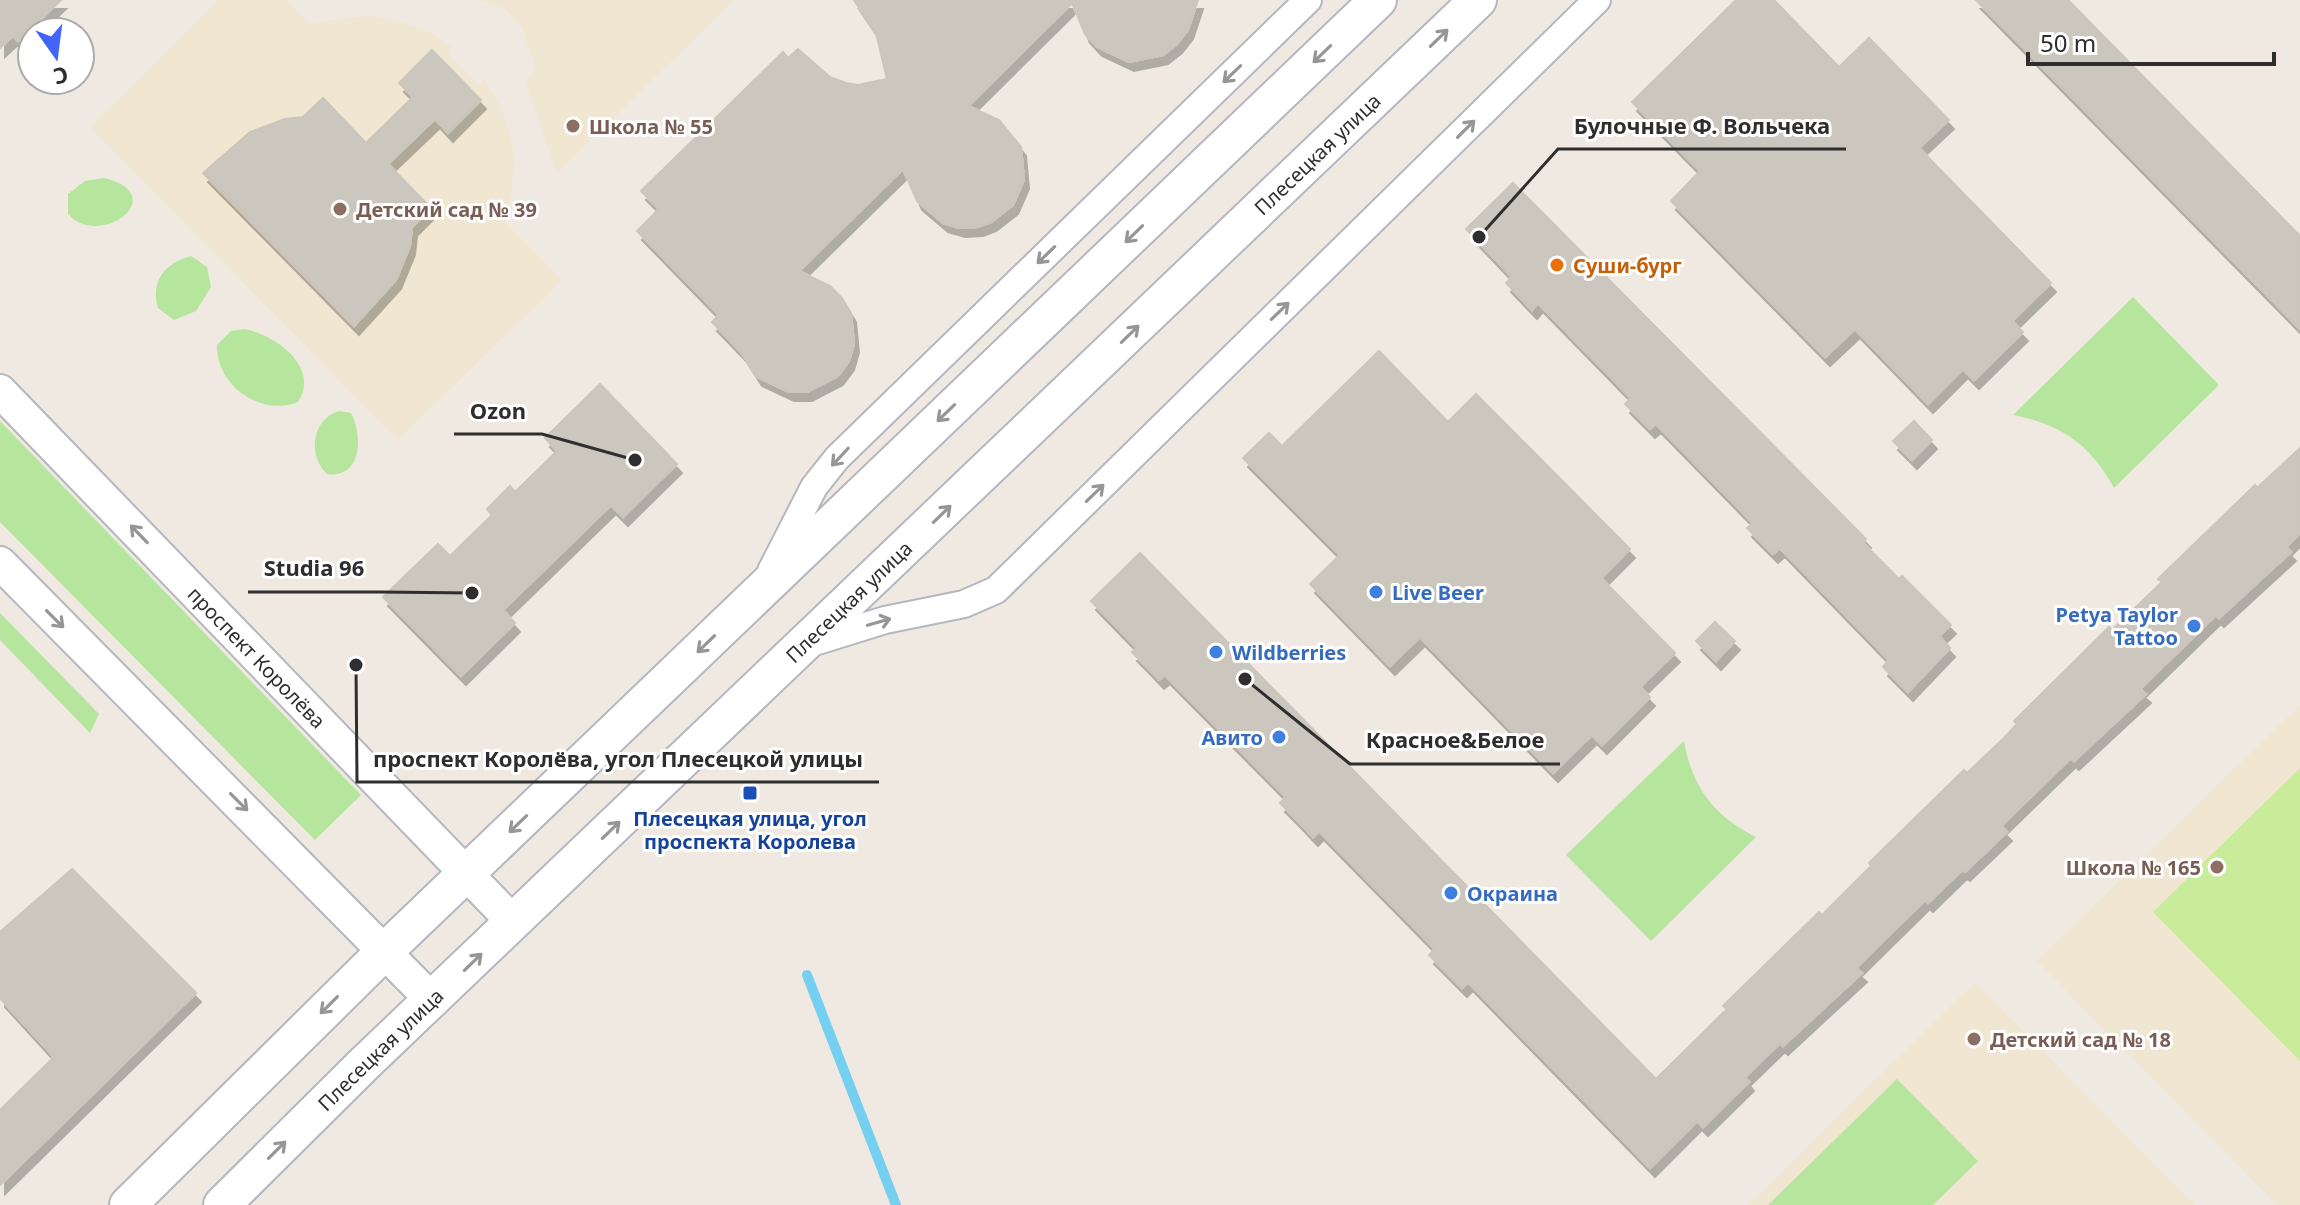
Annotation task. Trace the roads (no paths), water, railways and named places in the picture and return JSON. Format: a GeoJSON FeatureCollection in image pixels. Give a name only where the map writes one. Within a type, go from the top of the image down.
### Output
{"type":"FeatureCollection","features":[{"type":"Feature","properties":{"kind":"main road"},"geometry":{"type":"LineString","coordinates":[[128,1205],[385,951],[1378,0]]}},
{"type":"Feature","properties":{"kind":"main road","name":"Плесецкая улица"},"geometry":{"type":"LineString","coordinates":[[222,1205],[1478,0]]}},
{"type":"Feature","properties":{"kind":"street"},"geometry":{"type":"LineString","coordinates":[[762,590],[814,487],[837,458],[1308,0]]}},
{"type":"Feature","properties":{"kind":"street"},"geometry":{"type":"LineString","coordinates":[[805,645],[885,620],[964,604],[996,590],[1597,0]]}},
{"type":"Feature","properties":{"kind":"street","name":"проспект Королёва"},"geometry":{"type":"LineString","coordinates":[[0,391],[514,923]]}},
{"type":"Feature","properties":{"kind":"street"},"geometry":{"type":"LineString","coordinates":[[0,563],[433,1001]]}},
{"type":"Feature","properties":{"kind":"waterway"},"geometry":{"type":"LineString","coordinates":[[807,975],[896,1205]]}},
{"type":"Feature","properties":{"kind":"place","name":"Школа № 55"},"geometry":{"type":"Point","coordinates":[573,126]}},
{"type":"Feature","properties":{"kind":"place","name":"Детский сад № 39"},"geometry":{"type":"Point","coordinates":[340,209]}},
{"type":"Feature","properties":{"kind":"place","name":"Булочные Ф. Вольчека"},"geometry":{"type":"Point","coordinates":[1479,237]}},
{"type":"Feature","properties":{"kind":"place","name":"Суши-бург"},"geometry":{"type":"Point","coordinates":[1557,265]}},
{"type":"Feature","properties":{"kind":"place","name":"Ozon"},"geometry":{"type":"Point","coordinates":[635,460]}},
{"type":"Feature","properties":{"kind":"place","name":"Live Beer"},"geometry":{"type":"Point","coordinates":[1376,592]}},
{"type":"Feature","properties":{"kind":"place","name":"Studia 96"},"geometry":{"type":"Point","coordinates":[472,593]}},
{"type":"Feature","properties":{"kind":"place","name":"Petya Taylor Tattoo"},"geometry":{"type":"Point","coordinates":[2194,626]}},
{"type":"Feature","properties":{"kind":"place","name":"Wildberries"},"geometry":{"type":"Point","coordinates":[1216,652]}},
{"type":"Feature","properties":{"kind":"place","name":"проспект Королёва, угол Плесецкой улицы"},"geometry":{"type":"Point","coordinates":[356,665]}},
{"type":"Feature","properties":{"kind":"place","name":"Красное&Белое"},"geometry":{"type":"Point","coordinates":[1245,679]}},
{"type":"Feature","properties":{"kind":"place","name":"Авито"},"geometry":{"type":"Point","coordinates":[1279,737]}},
{"type":"Feature","properties":{"kind":"place","name":"Плесецкая улица, угол проспекта Королева"},"geometry":{"type":"Point","coordinates":[750,793]}},
{"type":"Feature","properties":{"kind":"place","name":"Школа № 165"},"geometry":{"type":"Point","coordinates":[2217,867]}},
{"type":"Feature","properties":{"kind":"place","name":"Окраина"},"geometry":{"type":"Point","coordinates":[1451,893]}},
{"type":"Feature","properties":{"kind":"place","name":"Детский сад № 18"},"geometry":{"type":"Point","coordinates":[1974,1039]}}]}
